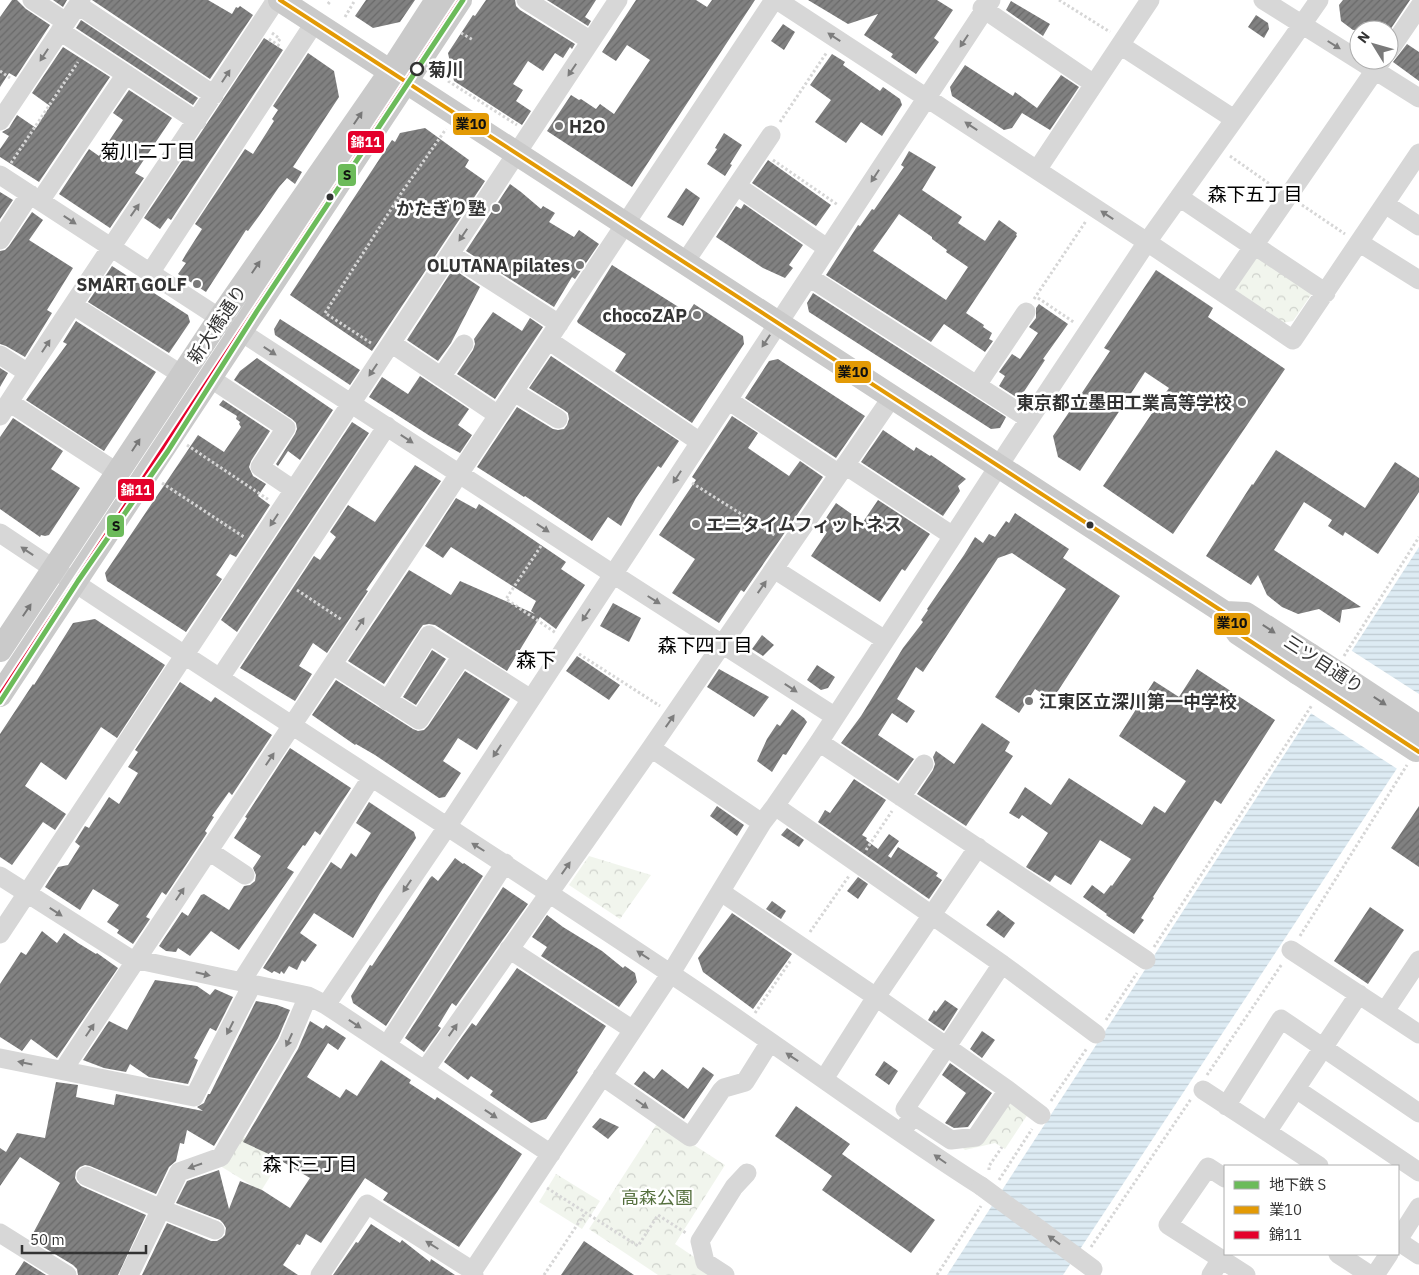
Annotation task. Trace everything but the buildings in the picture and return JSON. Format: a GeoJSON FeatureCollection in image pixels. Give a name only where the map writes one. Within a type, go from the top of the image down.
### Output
{"type":"FeatureCollection","features":[{"type":"Feature","properties":{"kind":"main road","name":"三ツ目通り"},"geometry":{"type":"LineString","coordinates":[[280,0],[322,13],[398,76],[1225,613],[1238,633],[1304,664],[1419,727]]}},
{"type":"Feature","properties":{"kind":"main road","name":"新大橋通り"},"geometry":{"type":"LineString","coordinates":[[0,695],[240,331],[398,76],[438,0]]}},
{"type":"Feature","properties":{"kind":"main road","name":"新大橋通り"},"geometry":{"type":"LineString","coordinates":[[0,649],[220,318],[398,76],[460,0]]}},
{"type":"Feature","properties":{"kind":"main road","name":"三ツ目通り"},"geometry":{"type":"LineString","coordinates":[[1304,664],[1418,751]]}},
{"type":"Feature","properties":{"kind":"street"},"geometry":{"type":"LineString","coordinates":[[32,0],[87,48],[197,122]]}},
{"type":"Feature","properties":{"kind":"street"},"geometry":{"type":"LineString","coordinates":[[118,473],[5,409],[110,247],[197,122],[276,0]]}},
{"type":"Feature","properties":{"kind":"street"},"geometry":{"type":"LineString","coordinates":[[526,0],[591,41]]}},
{"type":"Feature","properties":{"kind":"street"},"geometry":{"type":"LineString","coordinates":[[0,934],[618,0]]}},
{"type":"Feature","properties":{"kind":"street"},"geometry":{"type":"LineString","coordinates":[[63,1070],[625,223],[776,0],[1095,207],[1294,340],[1419,153]]}},
{"type":"Feature","properties":{"kind":"street"},"geometry":{"type":"LineString","coordinates":[[1037,170],[1150,0]]}},
{"type":"Feature","properties":{"kind":"street"},"geometry":{"type":"LineString","coordinates":[[1263,0],[1302,25],[1349,49]]}},
{"type":"Feature","properties":{"kind":"street"},"geometry":{"type":"LineString","coordinates":[[320,1275],[367,1204],[472,1274],[671,973],[762,823],[819,742],[834,716],[886,640],[1029,420],[1179,197],[1319,0]]}},
{"type":"Feature","properties":{"kind":"street"},"geometry":{"type":"LineString","coordinates":[[0,122],[79,2],[214,95]]}},
{"type":"Feature","properties":{"kind":"street"},"geometry":{"type":"LineString","coordinates":[[326,1004],[448,827],[986,6],[1094,84]]}},
{"type":"Feature","properties":{"kind":"street"},"geometry":{"type":"LineString","coordinates":[[1399,36],[1419,7]]}},
{"type":"Feature","properties":{"kind":"street"},"geometry":{"type":"LineString","coordinates":[[150,273],[322,13]]}},
{"type":"Feature","properties":{"kind":"street"},"geometry":{"type":"LineString","coordinates":[[1121,43],[1234,119]]}},
{"type":"Feature","properties":{"kind":"street"},"geometry":{"type":"LineString","coordinates":[[1222,292],[1376,70]]}},
{"type":"Feature","properties":{"kind":"street"},"geometry":{"type":"LineString","coordinates":[[1385,70],[1419,98]]}},
{"type":"Feature","properties":{"kind":"street"},"geometry":{"type":"LineString","coordinates":[[0,240],[35,197],[126,74]]}},
{"type":"Feature","properties":{"kind":"street"},"geometry":{"type":"LineString","coordinates":[[685,262],[771,135]]}},
{"type":"Feature","properties":{"kind":"street"},"geometry":{"type":"LineString","coordinates":[[1,175],[834,716]]}},
{"type":"Feature","properties":{"kind":"street"},"geometry":{"type":"LineString","coordinates":[[737,186],[828,248]]}},
{"type":"Feature","properties":{"kind":"street"},"geometry":{"type":"LineString","coordinates":[[1179,197],[1326,292]]}},
{"type":"Feature","properties":{"kind":"street"},"geometry":{"type":"LineString","coordinates":[[1385,204],[1419,226]]}},
{"type":"Feature","properties":{"kind":"street"},"geometry":{"type":"LineString","coordinates":[[1360,243],[1419,280]]}},
{"type":"Feature","properties":{"kind":"street"},"geometry":{"type":"LineString","coordinates":[[450,254],[559,324]]}},
{"type":"Feature","properties":{"kind":"street"},"geometry":{"type":"LineString","coordinates":[[809,277],[1029,420]]}},
{"type":"Feature","properties":{"kind":"street"},"geometry":{"type":"LineString","coordinates":[[977,385],[1031,304]]}},
{"type":"Feature","properties":{"kind":"street"},"geometry":{"type":"LineString","coordinates":[[73,305],[182,375]]}},
{"type":"Feature","properties":{"kind":"street"},"geometry":{"type":"LineString","coordinates":[[548,340],[700,442]]}},
{"type":"Feature","properties":{"kind":"street"},"geometry":{"type":"LineString","coordinates":[[442,377],[464,344]]}},
{"type":"Feature","properties":{"kind":"street"},"geometry":{"type":"LineString","coordinates":[[388,348],[442,377],[498,415]]}},
{"type":"Feature","properties":{"kind":"street"},"geometry":{"type":"LineString","coordinates":[[0,355],[28,373]]}},
{"type":"Feature","properties":{"kind":"street"},"geometry":{"type":"LineString","coordinates":[[210,378],[286,428],[260,467],[294,490]]}},
{"type":"Feature","properties":{"kind":"street"},"geometry":{"type":"LineString","coordinates":[[514,392],[558,419]]}},
{"type":"Feature","properties":{"kind":"street"},"geometry":{"type":"LineString","coordinates":[[425,1070],[674,715],[892,397]]}},
{"type":"Feature","properties":{"kind":"street"},"geometry":{"type":"LineString","coordinates":[[728,400],[953,536]]}},
{"type":"Feature","properties":{"kind":"street"},"geometry":{"type":"LineString","coordinates":[[220,678],[387,426]]}},
{"type":"Feature","properties":{"kind":"street"},"geometry":{"type":"LineString","coordinates":[[0,533],[671,973],[901,1132],[988,1186],[1094,1266]]}},
{"type":"Feature","properties":{"kind":"street"},"geometry":{"type":"LineString","coordinates":[[774,569],[886,640]]}},
{"type":"Feature","properties":{"kind":"street"},"geometry":{"type":"LineString","coordinates":[[387,701],[429,635],[531,700]]}},
{"type":"Feature","properties":{"kind":"street"},"geometry":{"type":"LineString","coordinates":[[333,665],[418,720],[462,656]]}},
{"type":"Feature","properties":{"kind":"street"},"geometry":{"type":"LineString","coordinates":[[819,742],[1146,960]]}},
{"type":"Feature","properties":{"kind":"street"},"geometry":{"type":"LineString","coordinates":[[651,748],[762,823]]}},
{"type":"Feature","properties":{"kind":"street"},"geometry":{"type":"LineString","coordinates":[[901,797],[924,764]]}},
{"type":"Feature","properties":{"kind":"street"},"geometry":{"type":"LineString","coordinates":[[0,1058],[194,1098],[246,984],[371,778]]}},
{"type":"Feature","properties":{"kind":"street"},"geometry":{"type":"LineString","coordinates":[[775,806],[1002,964],[1096,1034]]}},
{"type":"Feature","properties":{"kind":"street"},"geometry":{"type":"LineString","coordinates":[[824,1079],[876,997],[978,847]]}},
{"type":"Feature","properties":{"kind":"street"},"geometry":{"type":"LineString","coordinates":[[209,850],[245,875]]}},
{"type":"Feature","properties":{"kind":"street"},"geometry":{"type":"LineString","coordinates":[[387,1045],[505,863]]}},
{"type":"Feature","properties":{"kind":"street"},"geometry":{"type":"LineString","coordinates":[[0,876],[129,958],[308,996],[326,1004],[551,1154]]}},
{"type":"Feature","properties":{"kind":"street"},"geometry":{"type":"LineString","coordinates":[[721,892],[876,997],[1008,1090],[1041,1116]]}},
{"type":"Feature","properties":{"kind":"street"},"geometry":{"type":"LineString","coordinates":[[509,949],[633,1030]]}},
{"type":"Feature","properties":{"kind":"street"},"geometry":{"type":"LineString","coordinates":[[1291,950],[1419,1034]]}},
{"type":"Feature","properties":{"kind":"street"},"geometry":{"type":"LineString","coordinates":[[1385,1012],[1419,960]]}},
{"type":"Feature","properties":{"kind":"street"},"geometry":{"type":"LineString","coordinates":[[1002,964],[905,1109],[951,1140],[976,1137],[1008,1090]]}},
{"type":"Feature","properties":{"kind":"street"},"geometry":{"type":"LineString","coordinates":[[1267,1132],[1359,994]]}},
{"type":"Feature","properties":{"kind":"street"},"geometry":{"type":"LineString","coordinates":[[130,1275],[179,1172],[221,1157],[288,1043],[308,996]]}},
{"type":"Feature","properties":{"kind":"street"},"geometry":{"type":"LineString","coordinates":[[1226,1106],[1281,1019],[1419,1114]]}},
{"type":"Feature","properties":{"kind":"street"},"geometry":{"type":"LineString","coordinates":[[602,1076],[690,1137],[724,1088],[745,1082],[770,1042]]}},
{"type":"Feature","properties":{"kind":"street"},"geometry":{"type":"LineString","coordinates":[[1200,1088],[1317,1165]]}},
{"type":"Feature","properties":{"kind":"street"},"geometry":{"type":"LineString","coordinates":[[1296,1089],[1419,1172]]}},
{"type":"Feature","properties":{"kind":"street"},"geometry":{"type":"LineString","coordinates":[[901,1132],[913,1115]]}},
{"type":"Feature","properties":{"kind":"street"},"geometry":{"type":"LineString","coordinates":[[1224,1177],[1208,1167],[1168,1225],[1216,1267],[1246,1275]]}},
{"type":"Feature","properties":{"kind":"street"},"geometry":{"type":"LineString","coordinates":[[725,1275],[705,1262],[700,1241],[734,1187],[747,1173],[740,1191],[707,1240],[710,1257],[738,1275]]}},
{"type":"Feature","properties":{"kind":"street"},"geometry":{"type":"LineString","coordinates":[[86,1176],[215,1230]]}},
{"type":"Feature","properties":{"kind":"street"},"geometry":{"type":"LineString","coordinates":[[1399,1236],[1403,1220],[1419,1207]]}},
{"type":"Feature","properties":{"kind":"street"},"geometry":{"type":"LineString","coordinates":[[0,1233],[67,1275]]}},
{"type":"Feature","properties":{"kind":"street"},"geometry":{"type":"LineString","coordinates":[[1399,1241],[1419,1255]]}},
{"type":"Feature","properties":{"kind":"street"},"geometry":{"type":"LineString","coordinates":[[1340,1255],[1370,1275]]}},
{"type":"Feature","properties":{"kind":"street"},"geometry":{"type":"LineString","coordinates":[[1375,1275],[1388,1255]]}},
{"type":"Feature","properties":{"kind":"path"},"geometry":{"type":"LineString","coordinates":[[322,13],[331,0]]}},
{"type":"Feature","properties":{"kind":"path"},"geometry":{"type":"LineString","coordinates":[[345,17],[355,0]]}},
{"type":"Feature","properties":{"kind":"path"},"geometry":{"type":"LineString","coordinates":[[1060,0],[1121,43]]}},
{"type":"Feature","properties":{"kind":"path"},"geometry":{"type":"LineString","coordinates":[[455,29],[473,40]]}},
{"type":"Feature","properties":{"kind":"path"},"geometry":{"type":"LineString","coordinates":[[771,135],[836,38]]}},
{"type":"Feature","properties":{"kind":"path"},"geometry":{"type":"LineString","coordinates":[[1,175],[87,48]]}},
{"type":"Feature","properties":{"kind":"path"},"geometry":{"type":"LineString","coordinates":[[448,81],[521,128]]}},
{"type":"Feature","properties":{"kind":"path"},"geometry":{"type":"LineString","coordinates":[[388,348],[325,313],[402,192],[457,114]]}},
{"type":"Feature","properties":{"kind":"path"},"geometry":{"type":"LineString","coordinates":[[760,151],[840,206]]}},
{"type":"Feature","properties":{"kind":"path"},"geometry":{"type":"LineString","coordinates":[[1088,332],[1031,304],[1095,207]]}},
{"type":"Feature","properties":{"kind":"path"},"geometry":{"type":"LineString","coordinates":[[172,435],[282,508]]}},
{"type":"Feature","properties":{"kind":"path"},"geometry":{"type":"LineString","coordinates":[[147,473],[257,545]]}},
{"type":"Feature","properties":{"kind":"path"},"geometry":{"type":"LineString","coordinates":[[688,480],[776,536]]}},
{"type":"Feature","properties":{"kind":"path"},"geometry":{"type":"LineString","coordinates":[[549,532],[506,599],[674,715]]}},
{"type":"Feature","properties":{"kind":"path"},"geometry":{"type":"LineString","coordinates":[[1339,663],[1419,537]]}},
{"type":"Feature","properties":{"kind":"path"},"geometry":{"type":"LineString","coordinates":[[284,582],[356,629]]}},
{"type":"Feature","properties":{"kind":"path"},"geometry":{"type":"LineString","coordinates":[[937,1275],[988,1186],[1041,1116],[1146,960],[1312,704]]}},
{"type":"Feature","properties":{"kind":"path"},"geometry":{"type":"LineString","coordinates":[[1094,1266],[1200,1088],[1418,751]]}},
{"type":"Feature","properties":{"kind":"path"},"geometry":{"type":"LineString","coordinates":[[746,1026],[901,797]]}},
{"type":"Feature","properties":{"kind":"path"},"geometry":{"type":"LineString","coordinates":[[988,1186],[989,1166],[1002,1147]]}},
{"type":"Feature","properties":{"kind":"path"},"geometry":{"type":"LineString","coordinates":[[544,1186],[638,1246],[658,1215],[700,1241]]}},
{"type":"Feature","properties":{"kind":"path"},"geometry":{"type":"LineString","coordinates":[[544,1275],[585,1213]]}},
{"type":"Feature","properties":{"kind":"green space"},"geometry":{"type":"Polygon","coordinates":[[[1258,250],[1315,289],[1293,321],[1282,323],[1231,288],[1258,250]]]}},
{"type":"Feature","properties":{"kind":"green space"},"geometry":{"type":"Polygon","coordinates":[[[589,856],[651,875],[620,919],[569,885],[589,856]]]}},
{"type":"Feature","properties":{"kind":"green space"},"geometry":{"type":"Polygon","coordinates":[[[1009,1095],[1030,1111],[1005,1149],[995,1143],[965,1150],[958,1143],[1009,1095]]]}},
{"type":"Feature","properties":{"kind":"green space","name":"高森公園"},"geometry":{"type":"Polygon","coordinates":[[[658,1122],[725,1165],[675,1244],[721,1275],[658,1275],[589,1229],[658,1122]]]}},
{"type":"Feature","properties":{"kind":"green space"},"geometry":{"type":"Polygon","coordinates":[[[241,1135],[281,1159],[261,1191],[222,1167],[241,1135]]]}},
{"type":"Feature","properties":{"kind":"green space"},"geometry":{"type":"Polygon","coordinates":[[[556,1174],[600,1201],[582,1229],[539,1202],[556,1174]]]}},
{"type":"Feature","properties":{"kind":"shaded area"},"geometry":{"type":"Polygon","coordinates":[[[1419,547],[1419,735],[1063,1275],[947,1275],[1419,547]]]}},
{"type":"Feature","properties":{"kind":"pier"},"geometry":{"type":"Polygon","coordinates":[[[1349,649],[1419,694],[1419,739],[1399,770],[1309,712],[1349,649]]]}},
{"type":"Feature","properties":{"kind":"metro line","name":"S"},"geometry":{"type":"LineString","coordinates":[[0,702],[78,581],[168,451],[257,311],[463,0]]}},
{"type":"Feature","properties":{"kind":"transit line","name":"業10"},"geometry":{"type":"LineString","coordinates":[[280,0],[1225,613],[1238,633],[1419,752]]}},
{"type":"Feature","properties":{"kind":"transit line","name":"錦11"},"geometry":{"type":"LineString","coordinates":[[0,695],[460,0]]}},
{"type":"Feature","properties":{"kind":"place","name":"菊川"},"geometry":{"type":"Point","coordinates":[417,69]}},
{"type":"Feature","properties":{"kind":"place","name":"H2O"},"geometry":{"type":"Point","coordinates":[559,126]}},
{"type":"Feature","properties":{"kind":"place","name":"かたぎり塾"},"geometry":{"type":"Point","coordinates":[496,208]}},
{"type":"Feature","properties":{"kind":"place","name":"OLUTANA pilates"},"geometry":{"type":"Point","coordinates":[580,265]}},
{"type":"Feature","properties":{"kind":"place","name":"SMART GOLF"},"geometry":{"type":"Point","coordinates":[197,284]}},
{"type":"Feature","properties":{"kind":"place","name":"chocoZAP"},"geometry":{"type":"Point","coordinates":[697,315]}},
{"type":"Feature","properties":{"kind":"place","name":"東京都立墨田工業高等学校"},"geometry":{"type":"Point","coordinates":[1242,402]}},
{"type":"Feature","properties":{"kind":"place","name":"エニタイムフィットネス"},"geometry":{"type":"Point","coordinates":[696,524]}},
{"type":"Feature","properties":{"kind":"place","name":"江東区立深川第一中学校"},"geometry":{"type":"Point","coordinates":[1029,701]}},
{"type":"Feature","properties":{"kind":"district","name":"菊川二丁目"},"geometry":{"type":"Point","coordinates":[148,151]}},
{"type":"Feature","properties":{"kind":"district","name":"森下五丁目"},"geometry":{"type":"Point","coordinates":[1255,194]}},
{"type":"Feature","properties":{"kind":"district","name":"森下四丁目"},"geometry":{"type":"Point","coordinates":[705,645]}},
{"type":"Feature","properties":{"kind":"district","name":"森下"},"geometry":{"type":"Point","coordinates":[536,659]}},
{"type":"Feature","properties":{"kind":"district","name":"森下三丁目"},"geometry":{"type":"Point","coordinates":[310,1164]}}]}
